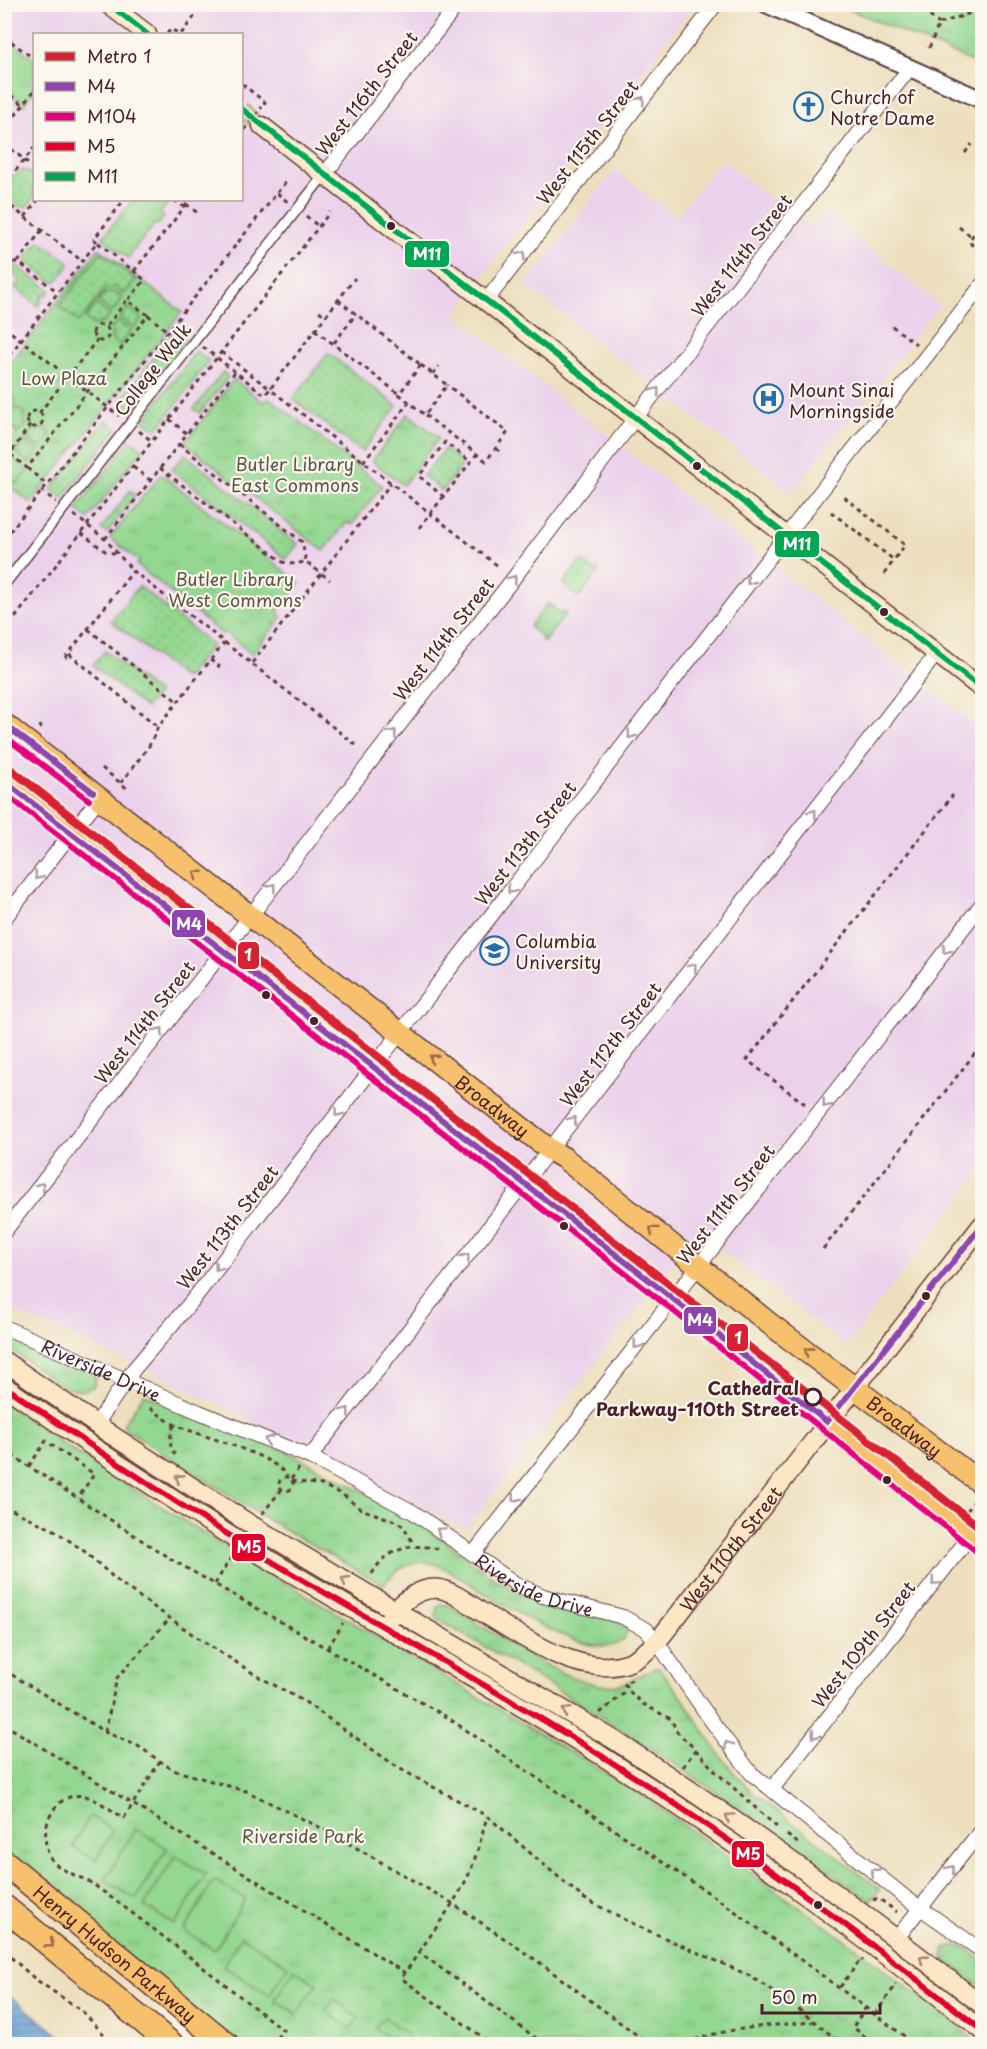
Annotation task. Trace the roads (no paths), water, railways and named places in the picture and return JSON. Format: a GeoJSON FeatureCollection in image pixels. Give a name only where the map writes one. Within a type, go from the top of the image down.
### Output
{"type":"FeatureCollection","features":[{"type":"Feature","properties":{"kind":"highway","name":"Henry Hudson Parkway"},"geometry":{"type":"LineString","coordinates":[[4,1862],[226,2044]]}},
{"type":"Feature","properties":{"kind":"highway","name":"Henry Hudson Parkway"},"geometry":{"type":"LineString","coordinates":[[4,1907],[171,2044]]}},
{"type":"Feature","properties":{"kind":"main road"},"geometry":{"type":"LineString","coordinates":[[108,4],[146,33]]}},
{"type":"Feature","properties":{"kind":"main road"},"geometry":{"type":"LineString","coordinates":[[262,126],[982,688]]}},
{"type":"Feature","properties":{"kind":"main road","name":"Broadway"},"geometry":{"type":"LineString","coordinates":[[4,724],[550,1150],[582,1172],[770,1323],[855,1386],[979,1492]]}},
{"type":"Feature","properties":{"kind":"main road"},"geometry":{"type":"LineString","coordinates":[[4,781],[224,949],[827,1422],[979,1534]]}},
{"type":"Feature","properties":{"kind":"main road","name":"West 110th Street"},"geometry":{"type":"LineString","coordinates":[[395,1609],[418,1593],[440,1589],[537,1645],[568,1658],[594,1666],[625,1664],[633,1660],[657,1642],[982,1225]]}},
{"type":"Feature","properties":{"kind":"main road","name":"Riverside Drive"},"geometry":{"type":"LineString","coordinates":[[4,1361],[253,1526],[657,1767],[745,1827],[897,1938],[982,2005]]}},
{"type":"Feature","properties":{"kind":"main road"},"geometry":{"type":"LineString","coordinates":[[4,1386],[84,1442],[241,1543],[542,1719],[652,1788],[742,1849],[886,1954],[982,2030]]}},
{"type":"Feature","properties":{"kind":"main road"},"geometry":{"type":"LineString","coordinates":[[84,1442],[97,1423]]}},
{"type":"Feature","properties":{"kind":"main road"},"geometry":{"type":"LineString","coordinates":[[385,1626],[395,1609]]}},
{"type":"Feature","properties":{"kind":"main road"},"geometry":{"type":"LineString","coordinates":[[886,1954],[897,1938]]}},
{"type":"Feature","properties":{"kind":"street","name":"West 116th Street"},"geometry":{"type":"LineString","coordinates":[[324,174],[458,4]]}},
{"type":"Feature","properties":{"kind":"street","name":"West 115th Street"},"geometry":{"type":"LineString","coordinates":[[486,301],[716,4]]}},
{"type":"Feature","properties":{"kind":"street"},"geometry":{"type":"LineString","coordinates":[[766,4],[982,100]]}},
{"type":"Feature","properties":{"kind":"street","name":"West 114th Street"},"geometry":{"type":"LineString","coordinates":[[4,1232],[513,579],[636,417],[910,68]]}},
{"type":"Feature","properties":{"kind":"street","name":"College Walk"},"geometry":{"type":"LineString","coordinates":[[4,585],[324,174]]}},
{"type":"Feature","properties":{"kind":"street","name":"West 113th Street"},"geometry":{"type":"LineString","coordinates":[[97,1423],[127,1379],[194,1298],[982,285]]}},
{"type":"Feature","properties":{"kind":"street","name":"West 112th Street"},"geometry":{"type":"LineString","coordinates":[[310,1457],[937,653]]}},
{"type":"Feature","properties":{"kind":"street"},"geometry":{"type":"LineString","coordinates":[[4,919],[99,798]]}},
{"type":"Feature","properties":{"kind":"street","name":"West 111th Street"},"geometry":{"type":"LineString","coordinates":[[473,1554],[982,904]]}},
{"type":"Feature","properties":{"kind":"street","name":"Riverside Drive"},"geometry":{"type":"LineString","coordinates":[[4,1327],[310,1457],[413,1512],[522,1587],[543,1596],[623,1617],[647,1630],[737,1757],[751,1773],[920,1908],[982,1951]]}},
{"type":"Feature","properties":{"kind":"street","name":"West 109th Street"},"geometry":{"type":"LineString","coordinates":[[772,1789],[979,1534]]}},
{"type":"Feature","properties":{"kind":"street"},"geometry":{"type":"LineString","coordinates":[[897,1938],[982,1829]]}},
{"type":"Feature","properties":{"kind":"water"},"geometry":{"type":"Polygon","coordinates":[[[5,1992],[70,2044],[5,2044],[5,1992]]]}},
{"type":"Feature","properties":{"kind":"tunnel"},"geometry":{"type":"LineString","coordinates":[[243,110],[262,126]]}},
{"type":"Feature","properties":{"kind":"metro line","name":"1"},"geometry":{"type":"LineString","coordinates":[[4,764],[982,1529]]}},
{"type":"Feature","properties":{"kind":"place","name":"Church of Notre Dame"},"geometry":{"type":"Point","coordinates":[809,106]}},
{"type":"Feature","properties":{"kind":"place","name":"Mount Sinai Morningside"},"geometry":{"type":"Point","coordinates":[768,399]}},
{"type":"Feature","properties":{"kind":"place","name":"Columbia University"},"geometry":{"type":"Point","coordinates":[494,950]}},
{"type":"Feature","properties":{"kind":"place","name":"Cathedral Parkway–110th Street"},"geometry":{"type":"Point","coordinates":[813,1397]}},
{"type":"Feature","properties":{"kind":"park label","name":"Low Plaza"},"geometry":{"type":"Point","coordinates":[64,377]}},
{"type":"Feature","properties":{"kind":"park label","name":"Butler Library East Commons"},"geometry":{"type":"Point","coordinates":[295,473]}},
{"type":"Feature","properties":{"kind":"park label","name":"Butler Library West Commons"},"geometry":{"type":"Point","coordinates":[235,588]}},
{"type":"Feature","properties":{"kind":"park label","name":"Riverside Park"},"geometry":{"type":"Point","coordinates":[303,1835]}}]}
